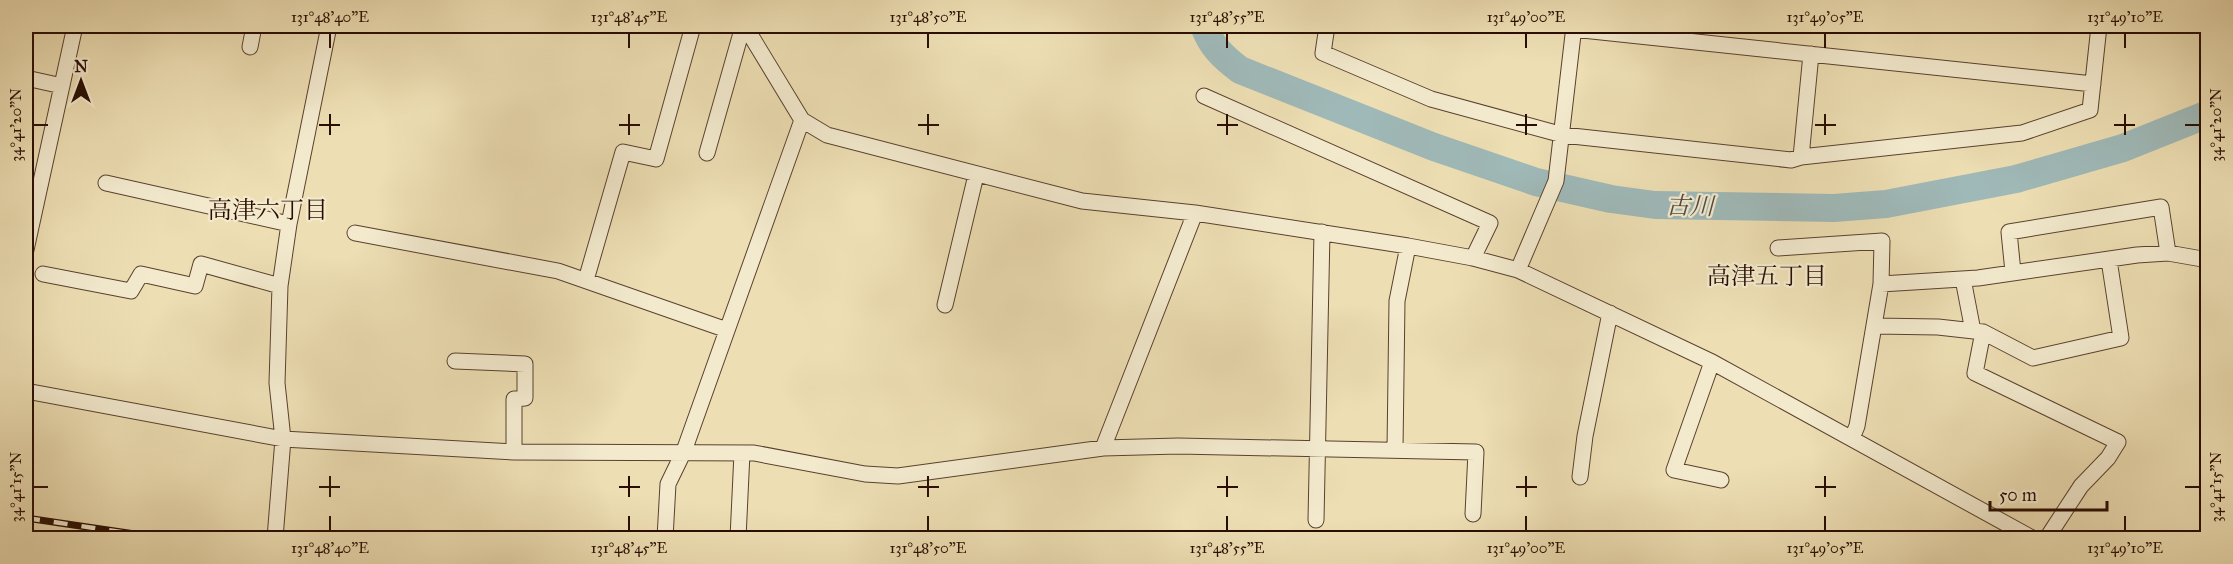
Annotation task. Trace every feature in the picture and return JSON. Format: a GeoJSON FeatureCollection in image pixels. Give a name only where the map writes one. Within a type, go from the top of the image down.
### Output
{"type":"FeatureCollection","features":[{"type":"Feature","properties":{"kind":"street"},"geometry":{"type":"LineString","coordinates":[[26,250],[75,26]]}},
{"type":"Feature","properties":{"kind":"street"},"geometry":{"type":"LineString","coordinates":[[250,47],[254,26]]}},
{"type":"Feature","properties":{"kind":"street"},"geometry":{"type":"LineString","coordinates":[[275,538],[283,440],[277,383],[280,286],[289,224],[329,26]]}},
{"type":"Feature","properties":{"kind":"street"},"geometry":{"type":"LineString","coordinates":[[586,280],[623,152],[656,159],[693,26]]}},
{"type":"Feature","properties":{"kind":"street"},"geometry":{"type":"LineString","coordinates":[[744,26],[802,120],[827,135],[1082,201],[1196,213],[1322,232],[1473,258],[1518,270],[1712,362],[2032,538]]}},
{"type":"Feature","properties":{"kind":"street"},"geometry":{"type":"LineString","coordinates":[[707,153],[744,26]]}},
{"type":"Feature","properties":{"kind":"street"},"geometry":{"type":"LineString","coordinates":[[1327,26],[1323,53],[1431,99],[1563,135],[1791,160],[1801,157],[2022,133],[2090,110],[2099,26]]}},
{"type":"Feature","properties":{"kind":"street"},"geometry":{"type":"LineString","coordinates":[[1518,270],[1551,196],[1563,135],[1574,27],[2093,84]]}},
{"type":"Feature","properties":{"kind":"street"},"geometry":{"type":"LineString","coordinates":[[1801,157],[1811,54]]}},
{"type":"Feature","properties":{"kind":"street"},"geometry":{"type":"LineString","coordinates":[[26,78],[62,86]]}},
{"type":"Feature","properties":{"kind":"street"},"geometry":{"type":"LineString","coordinates":[[1204,96],[1490,223],[1473,258]]}},
{"type":"Feature","properties":{"kind":"street"},"geometry":{"type":"LineString","coordinates":[[665,538],[668,484],[684,452],[802,120]]}},
{"type":"Feature","properties":{"kind":"street"},"geometry":{"type":"LineString","coordinates":[[945,305],[976,175]]}},
{"type":"Feature","properties":{"kind":"street"},"geometry":{"type":"LineString","coordinates":[[26,177],[41,180]]}},
{"type":"Feature","properties":{"kind":"street"},"geometry":{"type":"LineString","coordinates":[[106,183],[289,224]]}},
{"type":"Feature","properties":{"kind":"street"},"geometry":{"type":"LineString","coordinates":[[2013,272],[2009,232],[2161,207],[2168,253]]}},
{"type":"Feature","properties":{"kind":"street"},"geometry":{"type":"LineString","coordinates":[[1104,448],[1196,213]]}},
{"type":"Feature","properties":{"kind":"street"},"geometry":{"type":"LineString","coordinates":[[1316,520],[1322,232]]}},
{"type":"Feature","properties":{"kind":"street"},"geometry":{"type":"LineString","coordinates":[[355,233],[558,271],[727,330]]}},
{"type":"Feature","properties":{"kind":"street"},"geometry":{"type":"LineString","coordinates":[[1778,248],[1882,241],[1881,284],[1875,326],[1852,438]]}},
{"type":"Feature","properties":{"kind":"street"},"geometry":{"type":"LineString","coordinates":[[1395,449],[1396,301],[1408,246]]}},
{"type":"Feature","properties":{"kind":"street"},"geometry":{"type":"LineString","coordinates":[[1881,284],[1963,279],[2168,253],[2208,260]]}},
{"type":"Feature","properties":{"kind":"street"},"geometry":{"type":"LineString","coordinates":[[1875,326],[1978,332],[2033,358],[2121,338],[2109,260]]}},
{"type":"Feature","properties":{"kind":"street"},"geometry":{"type":"LineString","coordinates":[[43,274],[131,291],[141,274],[195,286],[201,264],[280,286]]}},
{"type":"Feature","properties":{"kind":"street"},"geometry":{"type":"LineString","coordinates":[[1963,279],[1978,332],[1975,373],[2118,442],[2108,458],[2081,486],[2047,538]]}},
{"type":"Feature","properties":{"kind":"street"},"geometry":{"type":"LineString","coordinates":[[1580,477],[1585,436],[1610,313]]}},
{"type":"Feature","properties":{"kind":"street"},"geometry":{"type":"LineString","coordinates":[[455,361],[525,364],[525,398],[514,399],[514,452]]}},
{"type":"Feature","properties":{"kind":"street"},"geometry":{"type":"LineString","coordinates":[[1712,362],[1674,470],[1721,480]]}},
{"type":"Feature","properties":{"kind":"street"},"geometry":{"type":"LineString","coordinates":[[26,391],[283,440],[514,452],[742,453],[865,474],[898,477],[1104,448],[1178,446],[1476,452],[1473,514]]}},
{"type":"Feature","properties":{"kind":"street"},"geometry":{"type":"LineString","coordinates":[[738,538],[742,453]]}},
{"type":"Feature","properties":{"kind":"waterway","name":"古川"},"geometry":{"type":"LineString","coordinates":[[1204,26],[1218,51],[1240,70],[1434,147],[1536,182],[1611,199],[1655,205],[1834,208],[1886,204],[2016,179],[2123,148],[2208,114]]}},
{"type":"Feature","properties":{"kind":"railway"},"geometry":{"type":"LineString","coordinates":[[26,518],[162,538]]}},
{"type":"Feature","properties":{"kind":"district","name":"高津六丁目"},"geometry":{"type":"Point","coordinates":[268,210]}},
{"type":"Feature","properties":{"kind":"district","name":"高津五丁目"},"geometry":{"type":"Point","coordinates":[1767,276]}}]}
